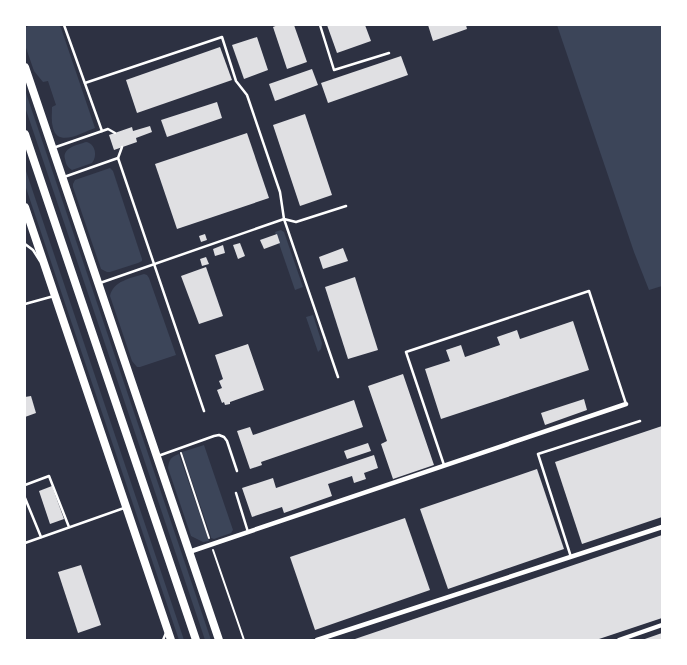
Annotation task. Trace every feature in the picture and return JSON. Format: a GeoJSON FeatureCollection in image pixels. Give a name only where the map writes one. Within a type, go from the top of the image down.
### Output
{"type":"FeatureCollection","features":[{"type":"Feature","properties":{"kind":"main road"},"geometry":{"type":"LineString","coordinates":[[25,67],[219,640]]}},
{"type":"Feature","properties":{"kind":"main road"},"geometry":{"type":"LineString","coordinates":[[25,134],[196,640]]}},
{"type":"Feature","properties":{"kind":"main road"},"geometry":{"type":"LineString","coordinates":[[25,207],[171,640]]}},
{"type":"Feature","properties":{"kind":"street"},"geometry":{"type":"LineString","coordinates":[[189,552],[626,404]]}},
{"type":"Feature","properties":{"kind":"street"},"geometry":{"type":"LineString","coordinates":[[317,640],[662,527]]}},
{"type":"Feature","properties":{"kind":"street"},"geometry":{"type":"LineString","coordinates":[[619,640],[662,626]]}},
{"type":"Feature","properties":{"kind":"lane"},"geometry":{"type":"LineString","coordinates":[[64,25],[102,131]]}},
{"type":"Feature","properties":{"kind":"lane"},"geometry":{"type":"LineString","coordinates":[[320,25],[334,70],[389,52]]}},
{"type":"Feature","properties":{"kind":"lane"},"geometry":{"type":"LineString","coordinates":[[86,83],[222,37],[236,81],[246,95],[280,192],[284,219],[338,377]]}},
{"type":"Feature","properties":{"kind":"lane"},"geometry":{"type":"LineString","coordinates":[[53,149],[108,129],[115,133]]}},
{"type":"Feature","properties":{"kind":"lane"},"geometry":{"type":"LineString","coordinates":[[122,147],[118,158],[204,411]]}},
{"type":"Feature","properties":{"kind":"lane"},"geometry":{"type":"LineString","coordinates":[[63,178],[118,158]]}},
{"type":"Feature","properties":{"kind":"lane"},"geometry":{"type":"LineString","coordinates":[[98,284],[284,219],[296,222],[346,206]]}},
{"type":"Feature","properties":{"kind":"lane"},"geometry":{"type":"LineString","coordinates":[[25,244],[33,250],[48,273]]}},
{"type":"Feature","properties":{"kind":"lane"},"geometry":{"type":"LineString","coordinates":[[444,465],[406,352],[589,291],[626,404]]}},
{"type":"Feature","properties":{"kind":"lane"},"geometry":{"type":"LineString","coordinates":[[25,304],[55,296]]}},
{"type":"Feature","properties":{"kind":"lane"},"geometry":{"type":"LineString","coordinates":[[571,557],[538,454],[640,421]]}},
{"type":"Feature","properties":{"kind":"lane"},"geometry":{"type":"LineString","coordinates":[[157,456],[208,437],[219,435],[227,441],[237,471]]}},
{"type":"Feature","properties":{"kind":"lane"},"geometry":{"type":"LineString","coordinates":[[25,486],[49,476],[69,528]]}},
{"type":"Feature","properties":{"kind":"lane"},"geometry":{"type":"LineString","coordinates":[[236,493],[248,532]]}},
{"type":"Feature","properties":{"kind":"lane"},"geometry":{"type":"LineString","coordinates":[[25,498],[40,537]]}},
{"type":"Feature","properties":{"kind":"lane"},"geometry":{"type":"LineString","coordinates":[[25,543],[126,508]]}},
{"type":"Feature","properties":{"kind":"lane"},"geometry":{"type":"LineString","coordinates":[[163,640],[168,630]]}},
{"type":"Feature","properties":{"kind":"shaded area"},"geometry":{"type":"Polygon","coordinates":[[[30,25],[59,25],[61,28],[95,128],[65,138],[56,134],[53,128],[52,107],[56,105],[48,81],[43,82],[34,71],[25,45],[25,28],[30,25]]]}},
{"type":"Feature","properties":{"kind":"shaded area"},"geometry":{"type":"Polygon","coordinates":[[[557,25],[662,25],[662,286],[649,290],[634,252],[557,25]]]}},
{"type":"Feature","properties":{"kind":"shaded area"},"geometry":{"type":"Polygon","coordinates":[[[25,90],[211,640],[205,640],[25,107],[25,90]]]}},
{"type":"Feature","properties":{"kind":"shaded area"},"geometry":{"type":"Polygon","coordinates":[[[86,142],[92,145],[95,150],[94,160],[92,163],[72,170],[66,162],[66,152],[86,142]]]}},
{"type":"Feature","properties":{"kind":"shaded area"},"geometry":{"type":"Polygon","coordinates":[[[25,168],[184,640],[179,640],[25,185],[25,168]]]}},
{"type":"Feature","properties":{"kind":"shaded area"},"geometry":{"type":"Polygon","coordinates":[[[110,168],[113,171],[142,261],[107,272],[101,269],[73,184],[75,180],[110,168]]]}},
{"type":"Feature","properties":{"kind":"shaded area"},"geometry":{"type":"Polygon","coordinates":[[[281,230],[284,232],[303,287],[295,290],[275,232],[281,230]]]}},
{"type":"Feature","properties":{"kind":"shaded area"},"geometry":{"type":"Polygon","coordinates":[[[144,274],[149,278],[176,355],[137,367],[132,361],[110,296],[119,284],[144,274]]]}},
{"type":"Feature","properties":{"kind":"shaded area"},"geometry":{"type":"Polygon","coordinates":[[[313,315],[322,343],[321,349],[318,352],[306,317],[313,315]]]}},
{"type":"Feature","properties":{"kind":"shaded area"},"geometry":{"type":"Polygon","coordinates":[[[204,445],[233,530],[231,533],[214,539],[211,538],[182,452],[204,445]]]}},
{"type":"Feature","properties":{"kind":"shaded area"},"geometry":{"type":"Polygon","coordinates":[[[179,454],[209,541],[203,542],[191,536],[168,468],[171,459],[179,454]]]}},
{"type":"Feature","properties":{"kind":"building"},"geometry":{"type":"Polygon","coordinates":[[[278,25],[294,25],[307,62],[287,69],[273,27],[278,25]]]}},
{"type":"Feature","properties":{"kind":"building"},"geometry":{"type":"Polygon","coordinates":[[[327,25],[365,25],[371,41],[337,53],[327,25]]]}},
{"type":"Feature","properties":{"kind":"building"},"geometry":{"type":"Polygon","coordinates":[[[428,25],[466,25],[467,29],[433,41],[428,25]]]}},
{"type":"Feature","properties":{"kind":"building"},"geometry":{"type":"Polygon","coordinates":[[[257,37],[268,70],[244,79],[232,45],[257,37]]]}},
{"type":"Feature","properties":{"kind":"building"},"geometry":{"type":"Polygon","coordinates":[[[220,47],[232,80],[137,113],[126,80],[220,47]]]}},
{"type":"Feature","properties":{"kind":"building"},"geometry":{"type":"Polygon","coordinates":[[[401,56],[408,75],[328,103],[321,83],[401,56]]]}},
{"type":"Feature","properties":{"kind":"building"},"geometry":{"type":"Polygon","coordinates":[[[312,69],[318,85],[275,101],[269,84],[312,69]]]}},
{"type":"Feature","properties":{"kind":"building"},"geometry":{"type":"Polygon","coordinates":[[[217,102],[222,118],[167,137],[161,120],[217,102]]]}},
{"type":"Feature","properties":{"kind":"building"},"geometry":{"type":"Polygon","coordinates":[[[305,114],[332,195],[300,206],[273,125],[305,114]]]}},
{"type":"Feature","properties":{"kind":"building"},"geometry":{"type":"Polygon","coordinates":[[[150,126],[152,132],[136,138],[137,142],[114,150],[109,135],[132,127],[133,131],[150,126]]]}},
{"type":"Feature","properties":{"kind":"building"},"geometry":{"type":"Polygon","coordinates":[[[247,133],[269,198],[177,229],[155,164],[247,133]]]}},
{"type":"Feature","properties":{"kind":"building"},"geometry":{"type":"Polygon","coordinates":[[[205,234],[207,240],[201,242],[199,236],[205,234]]]}},
{"type":"Feature","properties":{"kind":"building"},"geometry":{"type":"Polygon","coordinates":[[[277,234],[280,243],[264,249],[260,240],[277,234]]]}},
{"type":"Feature","properties":{"kind":"building"},"geometry":{"type":"Polygon","coordinates":[[[240,243],[245,256],[238,259],[233,245],[240,243]]]}},
{"type":"Feature","properties":{"kind":"building"},"geometry":{"type":"Polygon","coordinates":[[[223,245],[225,253],[215,256],[213,249],[223,245]]]}},
{"type":"Feature","properties":{"kind":"building"},"geometry":{"type":"Polygon","coordinates":[[[343,248],[348,261],[323,269],[319,257],[343,248]]]}},
{"type":"Feature","properties":{"kind":"building"},"geometry":{"type":"Polygon","coordinates":[[[206,257],[209,264],[202,266],[200,259],[206,257]]]}},
{"type":"Feature","properties":{"kind":"building"},"geometry":{"type":"Polygon","coordinates":[[[206,267],[223,316],[199,324],[181,276],[206,267]]]}},
{"type":"Feature","properties":{"kind":"building"},"geometry":{"type":"Polygon","coordinates":[[[355,277],[378,350],[348,359],[325,287],[355,277]]]}},
{"type":"Feature","properties":{"kind":"building"},"geometry":{"type":"Polygon","coordinates":[[[573,321],[589,370],[441,419],[425,369],[450,361],[446,350],[461,345],[465,357],[500,345],[497,337],[517,330],[520,339],[573,321]]]}},
{"type":"Feature","properties":{"kind":"building"},"geometry":{"type":"Polygon","coordinates":[[[248,344],[264,390],[225,405],[224,402],[222,403],[217,390],[222,388],[219,381],[223,379],[215,355],[248,344]]]}},
{"type":"Feature","properties":{"kind":"building"},"geometry":{"type":"Polygon","coordinates":[[[403,374],[434,465],[393,479],[381,444],[387,441],[368,386],[403,374]]]}},
{"type":"Feature","properties":{"kind":"building"},"geometry":{"type":"Polygon","coordinates":[[[31,396],[36,413],[25,417],[25,397],[31,396]]]}},
{"type":"Feature","properties":{"kind":"building"},"geometry":{"type":"Polygon","coordinates":[[[584,399],[587,410],[545,425],[541,413],[584,399]]]}},
{"type":"Feature","properties":{"kind":"building"},"geometry":{"type":"Polygon","coordinates":[[[354,400],[363,427],[261,462],[262,465],[250,469],[237,431],[250,427],[253,435],[354,400]]]}},
{"type":"Feature","properties":{"kind":"building"},"geometry":{"type":"Polygon","coordinates":[[[662,426],[662,517],[582,544],[555,462],[662,426]]]}},
{"type":"Feature","properties":{"kind":"building"},"geometry":{"type":"Polygon","coordinates":[[[368,443],[371,451],[347,459],[344,451],[368,443]]]}},
{"type":"Feature","properties":{"kind":"building"},"geometry":{"type":"Polygon","coordinates":[[[374,455],[378,468],[364,473],[366,479],[354,483],[352,476],[328,484],[332,496],[284,513],[282,507],[252,517],[242,488],[273,478],[276,488],[374,455]]]}},
{"type":"Feature","properties":{"kind":"building"},"geometry":{"type":"Polygon","coordinates":[[[537,469],[564,549],[448,589],[420,509],[537,469]]]}},
{"type":"Feature","properties":{"kind":"building"},"geometry":{"type":"Polygon","coordinates":[[[52,486],[64,519],[50,524],[39,491],[52,486]]]}},
{"type":"Feature","properties":{"kind":"building"},"geometry":{"type":"Polygon","coordinates":[[[405,518],[430,590],[315,630],[290,557],[405,518]]]}},
{"type":"Feature","properties":{"kind":"building"},"geometry":{"type":"Polygon","coordinates":[[[662,535],[662,618],[596,640],[352,640],[662,535]]]}},
{"type":"Feature","properties":{"kind":"building"},"geometry":{"type":"Polygon","coordinates":[[[81,565],[101,625],[78,633],[58,572],[81,565]]]}},
{"type":"Feature","properties":{"kind":"building"},"geometry":{"type":"Polygon","coordinates":[[[662,633],[662,640],[642,640],[662,633]]]}}]}
